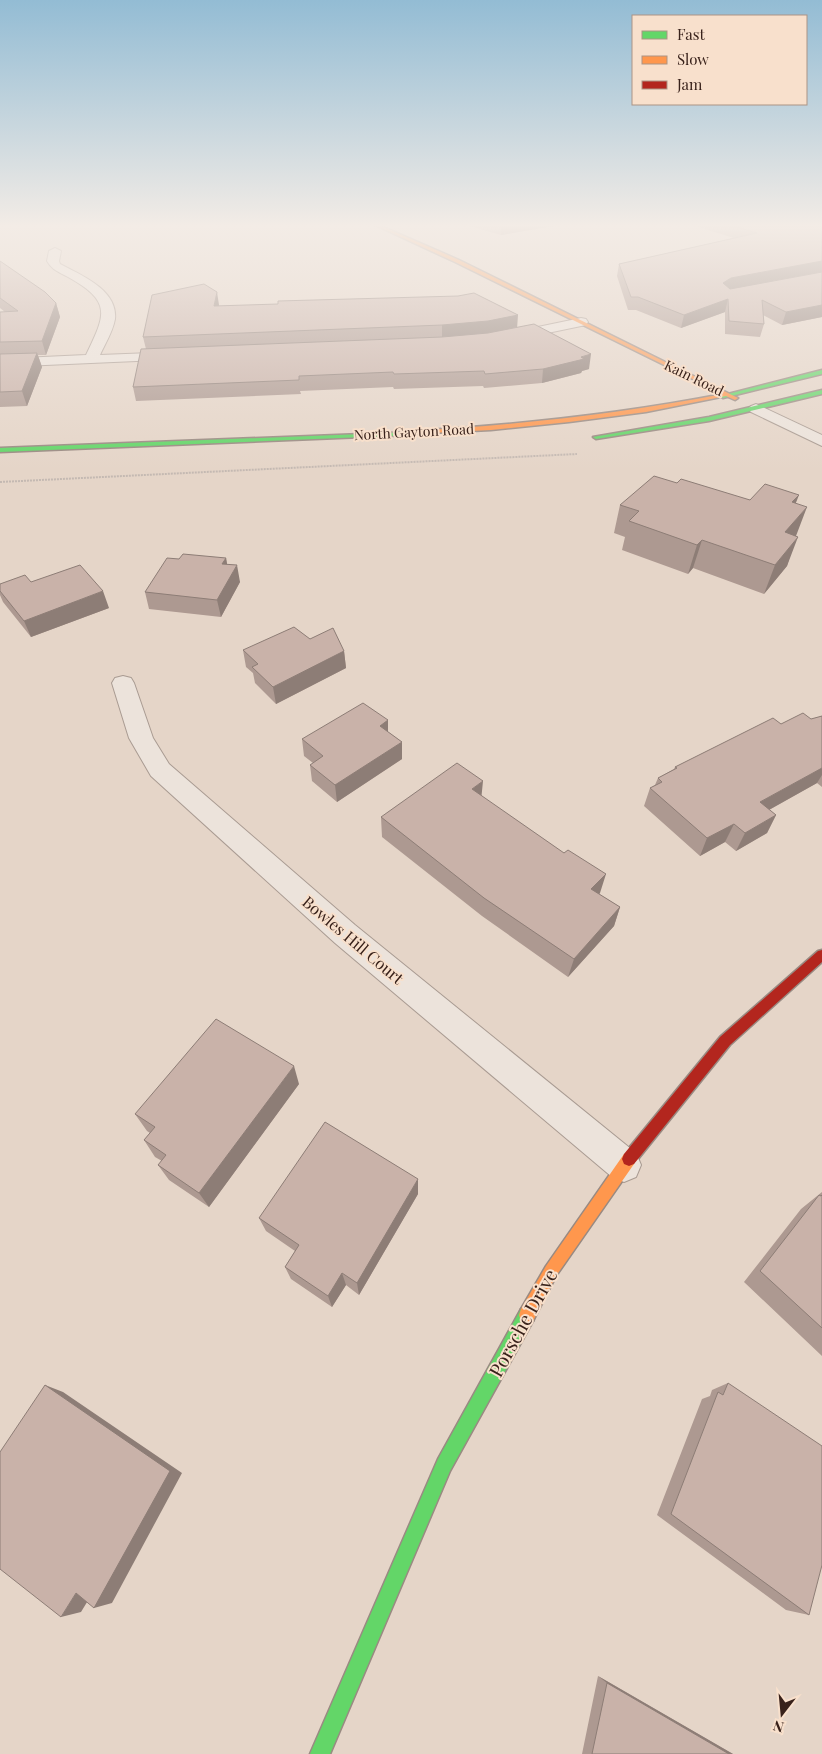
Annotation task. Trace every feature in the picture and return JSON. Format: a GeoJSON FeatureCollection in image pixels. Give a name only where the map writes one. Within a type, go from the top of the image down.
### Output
{"type":"FeatureCollection","features":[{"type":"Feature","properties":{"kind":"main road","name":"Kain Road"},"geometry":{"type":"LineString","coordinates":[[550,307],[756,409]]}},
{"type":"Feature","properties":{"kind":"main road","name":"North Gayton Road"},"geometry":{"type":"LineString","coordinates":[[0,450],[386,434],[530,425],[625,414],[729,395],[822,372]]}},
{"type":"Feature","properties":{"kind":"main road"},"geometry":{"type":"LineString","coordinates":[[583,439],[644,432],[756,409],[822,392]]}},
{"type":"Feature","properties":{"kind":"main road","name":"Porsche Drive"},"geometry":{"type":"LineString","coordinates":[[320,1754],[444,1465],[551,1271],[624,1165],[725,1041],[822,955]]}},
{"type":"Feature","properties":{"kind":"street"},"geometry":{"type":"LineString","coordinates":[[91,360],[108,319],[108,307]]}},
{"type":"Feature","properties":{"kind":"street"},"geometry":{"type":"LineString","coordinates":[[497,339],[581,322]]}},
{"type":"Feature","properties":{"kind":"street"},"geometry":{"type":"LineString","coordinates":[[0,363],[189,356]]}},
{"type":"Feature","properties":{"kind":"street","name":"Kain Road"},"geometry":{"type":"LineString","coordinates":[[756,409],[822,441]]}},
{"type":"Feature","properties":{"kind":"street","name":"Bowles Hill Court"},"geometry":{"type":"LineString","coordinates":[[123,683],[141,738],[160,770],[345,934],[624,1165]]}},
{"type":"Feature","properties":{"kind":"building"},"geometry":{"type":"Polygon","coordinates":[[[12,307],[55,307],[42,341],[0,342],[0,312],[18,311],[12,307]]]}},
{"type":"Feature","properties":{"kind":"building"},"geometry":{"type":"Polygon","coordinates":[[[149,307],[502,307],[518,315],[488,321],[442,325],[143,337],[149,307]]]}},
{"type":"Feature","properties":{"kind":"building"},"geometry":{"type":"Polygon","coordinates":[[[663,307],[706,307],[684,315],[663,307]]]}},
{"type":"Feature","properties":{"kind":"building"},"geometry":{"type":"Polygon","coordinates":[[[728,307],[763,307],[764,324],[729,321],[728,307]]]}},
{"type":"Feature","properties":{"kind":"building"},"geometry":{"type":"Polygon","coordinates":[[[776,307],[812,307],[786,312],[776,307]]]}},
{"type":"Feature","properties":{"kind":"building"},"geometry":{"type":"Polygon","coordinates":[[[534,324],[591,354],[581,357],[584,359],[543,369],[485,374],[484,371],[394,374],[393,372],[299,376],[299,380],[133,387],[141,349],[442,337],[488,333],[534,324]]]}},
{"type":"Feature","properties":{"kind":"building"},"geometry":{"type":"Polygon","coordinates":[[[37,353],[22,391],[0,392],[0,354],[37,353]]]}},
{"type":"Feature","properties":{"kind":"building"},"geometry":{"type":"Polygon","coordinates":[[[654,476],[677,483],[681,479],[750,500],[765,484],[799,495],[792,502],[807,507],[785,532],[798,537],[775,565],[702,540],[697,545],[629,521],[639,511],[620,505],[654,476]]]}},
{"type":"Feature","properties":{"kind":"building"},"geometry":{"type":"Polygon","coordinates":[[[183,554],[226,558],[222,564],[237,565],[217,600],[145,592],[167,558],[179,559],[183,554]]]}},
{"type":"Feature","properties":{"kind":"building"},"geometry":{"type":"Polygon","coordinates":[[[80,565],[103,591],[24,621],[0,591],[0,584],[25,575],[31,582],[80,565]]]}},
{"type":"Feature","properties":{"kind":"building"},"geometry":{"type":"Polygon","coordinates":[[[294,627],[310,639],[333,628],[344,651],[273,687],[252,667],[258,664],[243,650],[294,627]]]}},
{"type":"Feature","properties":{"kind":"building"},"geometry":{"type":"Polygon","coordinates":[[[363,703],[388,720],[380,726],[402,742],[335,785],[310,765],[323,756],[302,739],[363,703]]]}},
{"type":"Feature","properties":{"kind":"building"},"geometry":{"type":"Polygon","coordinates":[[[803,713],[811,719],[822,716],[822,768],[760,802],[776,815],[745,833],[734,824],[707,838],[650,788],[662,782],[658,778],[677,768],[675,767],[773,718],[781,724],[803,713]]]}},
{"type":"Feature","properties":{"kind":"building"},"geometry":{"type":"Polygon","coordinates":[[[457,763],[483,781],[472,789],[564,853],[568,850],[606,874],[591,889],[620,907],[574,959],[484,898],[381,817],[457,763]]]}},
{"type":"Feature","properties":{"kind":"building"},"geometry":{"type":"Polygon","coordinates":[[[216,1019],[294,1066],[199,1193],[158,1165],[166,1155],[144,1140],[155,1127],[135,1114],[216,1019]]]}},
{"type":"Feature","properties":{"kind":"building"},"geometry":{"type":"Polygon","coordinates":[[[325,1122],[418,1179],[357,1283],[342,1273],[328,1296],[285,1267],[299,1245],[259,1218],[325,1122]]]}},
{"type":"Feature","properties":{"kind":"building"},"geometry":{"type":"Polygon","coordinates":[[[819,1195],[822,1195],[822,1328],[760,1271],[819,1195]]]}},
{"type":"Feature","properties":{"kind":"building"},"geometry":{"type":"Polygon","coordinates":[[[728,1383],[822,1446],[822,1565],[809,1615],[671,1514],[718,1392],[723,1395],[728,1383]]]}},
{"type":"Feature","properties":{"kind":"building"},"geometry":{"type":"Polygon","coordinates":[[[45,1385],[170,1471],[94,1608],[76,1593],[61,1617],[0,1569],[0,1452],[45,1385]]]}},
{"type":"Feature","properties":{"kind":"building"},"geometry":{"type":"Polygon","coordinates":[[[607,1683],[729,1754],[592,1754],[607,1683]]]}},
{"type":"Feature","properties":{"kind":"traffic: fast"},"geometry":{"type":"LineString","coordinates":[[723,396],[822,372]]}},
{"type":"Feature","properties":{"kind":"traffic: fast"},"geometry":{"type":"LineString","coordinates":[[596,437],[709,419],[822,392]]}},
{"type":"Feature","properties":{"kind":"traffic: fast"},"geometry":{"type":"LineString","coordinates":[[0,450],[412,433]]}},
{"type":"Feature","properties":{"kind":"traffic: fast"},"geometry":{"type":"LineString","coordinates":[[320,1754],[444,1465],[527,1315]]}},
{"type":"Feature","properties":{"kind":"traffic: slow"},"geometry":{"type":"LineString","coordinates":[[550,307],[735,398]]}},
{"type":"Feature","properties":{"kind":"traffic: slow"},"geometry":{"type":"LineString","coordinates":[[412,433],[491,428],[569,420],[646,410],[723,396]]}},
{"type":"Feature","properties":{"kind":"traffic: slow"},"geometry":{"type":"LineString","coordinates":[[527,1315],[551,1271],[629,1159]]}},
{"type":"Feature","properties":{"kind":"traffic: jam"},"geometry":{"type":"LineString","coordinates":[[629,1159],[725,1041],[822,955]]}}]}
